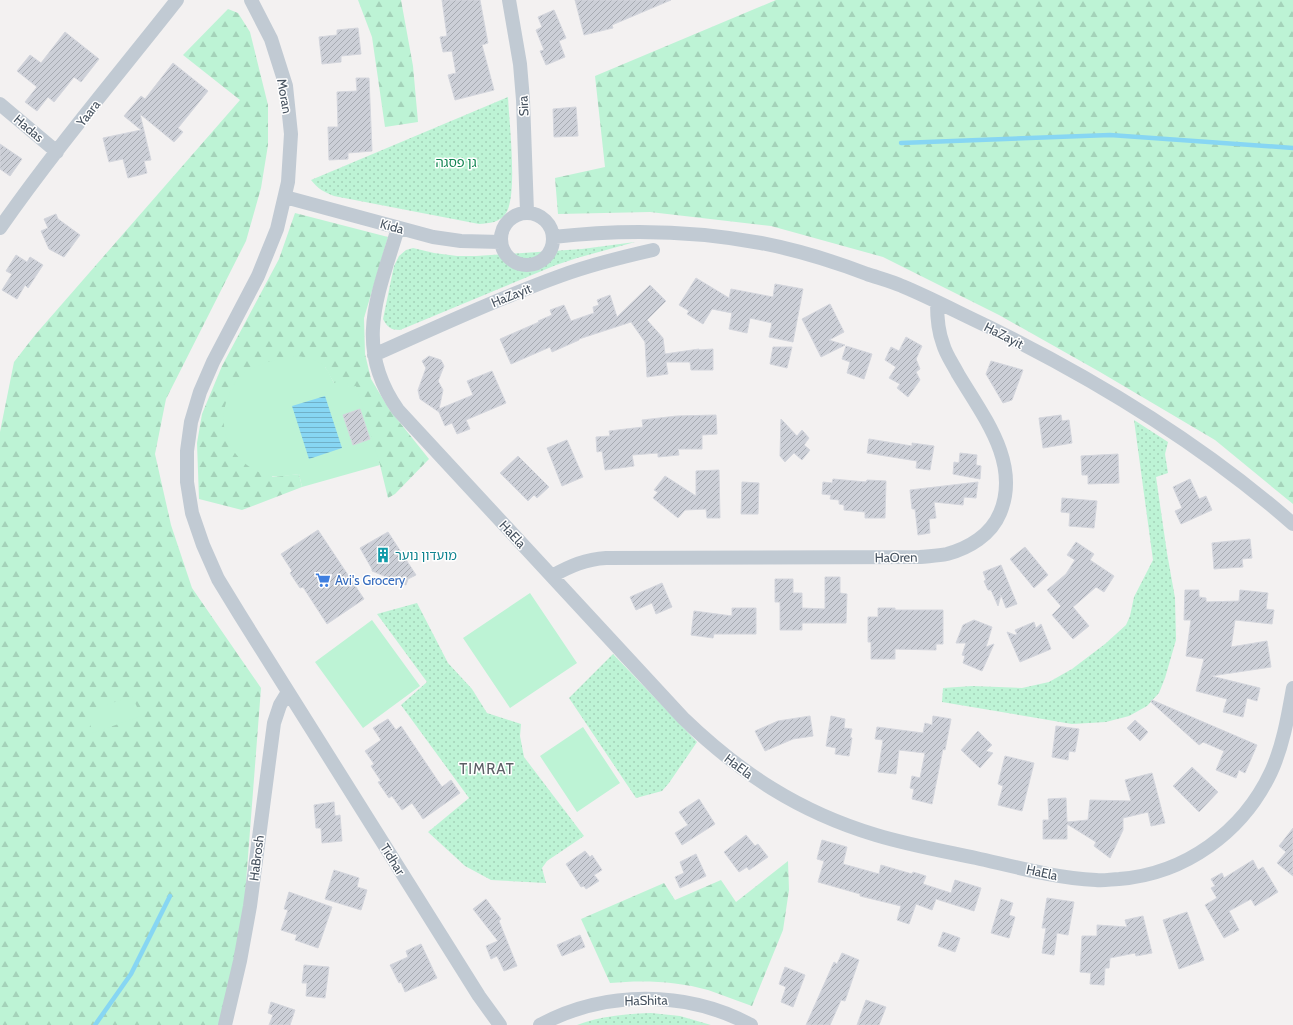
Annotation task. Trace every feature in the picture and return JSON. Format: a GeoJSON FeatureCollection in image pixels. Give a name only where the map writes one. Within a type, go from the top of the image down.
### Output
{"type":"FeatureCollection","features":[{"type":"Feature","properties":{"kind":"street","name":"Yaara"},"geometry":{"type":"LineString","coordinates":[[0,228],[19,200],[177,0]]}},
{"type":"Feature","properties":{"kind":"street","name":"Moran"},"geometry":{"type":"LineString","coordinates":[[251,0],[271,40],[286,86],[291,134],[288,182],[277,229],[258,276],[213,362],[200,392],[191,422],[187,459],[187,482],[192,513],[203,545],[218,579],[288,692]]}},
{"type":"Feature","properties":{"kind":"street","name":"Sira"},"geometry":{"type":"LineString","coordinates":[[509,0],[519,56],[523,100],[527,212]]}},
{"type":"Feature","properties":{"kind":"street","name":"Hadas"},"geometry":{"type":"LineString","coordinates":[[0,104],[57,152]]}},
{"type":"Feature","properties":{"kind":"street","name":"Kida"},"geometry":{"type":"LineString","coordinates":[[285,197],[419,234],[446,239],[477,242],[501,242]]}},
{"type":"Feature","properties":{"kind":"street"},"geometry":{"type":"LineString","coordinates":[[527,212],[536,214],[544,219],[550,225],[553,237],[550,250],[545,258],[538,263],[530,265],[513,261],[506,255],[502,248],[501,242],[502,231],[505,223],[516,215],[527,212]]}},
{"type":"Feature","properties":{"kind":"street","name":"HaEla"},"geometry":{"type":"LineString","coordinates":[[398,228],[376,301],[373,336],[374,355],[377,368],[389,397],[398,410],[683,718],[730,760],[757,779],[814,812],[877,836],[1061,877],[1098,880],[1135,878],[1169,868],[1200,853],[1228,832],[1252,805],[1271,772],[1284,734],[1293,688]]}},
{"type":"Feature","properties":{"kind":"street","name":"HaZayit"},"geometry":{"type":"LineString","coordinates":[[553,237],[630,232],[676,232],[719,236],[762,243],[806,254],[852,268],[901,286],[1013,339],[1102,388],[1178,436],[1240,480],[1293,524]]}},
{"type":"Feature","properties":{"kind":"street","name":"HaZayit"},"geometry":{"type":"LineString","coordinates":[[374,355],[491,303],[536,285],[594,265],[654,250]]}},
{"type":"Feature","properties":{"kind":"street","name":"HaOren"},"geometry":{"type":"LineString","coordinates":[[552,576],[582,561],[606,558],[920,557],[946,554],[968,547],[985,535],[997,520],[1005,501],[1007,481],[1003,458],[994,435],[946,354],[938,326],[937,303]]}},
{"type":"Feature","properties":{"kind":"street","name":"HaBrosh"},"geometry":{"type":"LineString","coordinates":[[225,1025],[240,961],[250,906],[274,722],[280,705],[288,692]]}},
{"type":"Feature","properties":{"kind":"street","name":"Tidhar"},"geometry":{"type":"LineString","coordinates":[[288,692],[479,996],[500,1025]]}},
{"type":"Feature","properties":{"kind":"street","name":"HaShita"},"geometry":{"type":"LineString","coordinates":[[540,1025],[577,1010],[609,1001],[641,998],[674,1000],[706,1006],[738,1018],[751,1025]]}},
{"type":"Feature","properties":{"kind":"green space"},"geometry":{"type":"Polygon","coordinates":[[[358,0],[401,0],[413,66],[418,122],[385,127],[372,37],[358,0]]]}},
{"type":"Feature","properties":{"kind":"green space"},"geometry":{"type":"Polygon","coordinates":[[[776,0],[1293,0],[1293,504],[1215,440],[1100,372],[999,315],[883,257],[771,226],[650,212],[558,214],[555,178],[605,167],[595,76],[776,0]]]}},
{"type":"Feature","properties":{"kind":"green space"},"geometry":{"type":"Polygon","coordinates":[[[228,9],[238,13],[250,32],[268,105],[268,145],[261,188],[246,241],[166,399],[155,454],[171,525],[192,588],[261,688],[241,947],[221,1025],[0,1025],[0,432],[14,362],[35,335],[240,100],[183,55],[228,9]]]}},
{"type":"Feature","properties":{"kind":"green space","name":"גן פסגה"},"geometry":{"type":"Polygon","coordinates":[[[508,97],[512,157],[512,191],[510,204],[506,213],[497,221],[479,224],[334,196],[321,190],[311,180],[508,97]]]}},
{"type":"Feature","properties":{"kind":"green space"},"geometry":{"type":"Polygon","coordinates":[[[295,213],[388,237],[364,318],[365,354],[371,379],[389,409],[429,459],[395,494],[388,498],[380,465],[349,387],[334,383],[325,367],[272,477],[299,474],[302,487],[242,510],[199,499],[197,443],[202,414],[222,366],[279,259],[295,213]]]}},
{"type":"Feature","properties":{"kind":"green space"},"geometry":{"type":"Polygon","coordinates":[[[635,242],[556,265],[400,330],[390,328],[383,319],[394,266],[399,256],[406,250],[413,248],[457,256],[476,256],[582,249],[635,242]]]}},
{"type":"Feature","properties":{"kind":"green space"},"geometry":{"type":"Polygon","coordinates":[[[287,356],[302,357],[316,361],[325,368],[334,383],[346,378],[349,387],[356,386],[380,465],[302,487],[299,474],[272,476],[263,474],[251,468],[233,451],[224,429],[224,417],[225,404],[236,381],[253,368],[287,356]]]}},
{"type":"Feature","properties":{"kind":"green space"},"geometry":{"type":"Polygon","coordinates":[[[1134,420],[1168,442],[1165,454],[1168,473],[1156,477],[1175,598],[1176,640],[1159,693],[1147,706],[1129,716],[1106,722],[1072,724],[942,702],[943,688],[972,686],[1022,688],[1049,682],[1072,669],[1105,644],[1126,625],[1130,616],[1134,597],[1153,560],[1134,420]]]}},
{"type":"Feature","properties":{"kind":"green space"},"geometry":{"type":"Polygon","coordinates":[[[530,593],[577,663],[510,708],[463,638],[530,593]]]}},
{"type":"Feature","properties":{"kind":"green space"},"geometry":{"type":"Polygon","coordinates":[[[417,603],[448,663],[472,689],[487,713],[521,724],[520,736],[524,757],[584,836],[547,861],[542,868],[546,883],[491,880],[465,866],[428,832],[469,798],[401,705],[427,682],[377,614],[417,603]]]}},
{"type":"Feature","properties":{"kind":"green space"},"geometry":{"type":"Polygon","coordinates":[[[372,620],[420,686],[363,728],[315,662],[372,620]]]}},
{"type":"Feature","properties":{"kind":"green space"},"geometry":{"type":"Polygon","coordinates":[[[613,654],[697,742],[662,791],[636,798],[569,698],[613,654]]]}},
{"type":"Feature","properties":{"kind":"green space"},"geometry":{"type":"Polygon","coordinates":[[[132,696],[141,716],[93,733],[86,712],[132,696]]]}},
{"type":"Feature","properties":{"kind":"green space"},"geometry":{"type":"Polygon","coordinates":[[[583,727],[620,783],[577,812],[540,756],[583,727]]]}},
{"type":"Feature","properties":{"kind":"green space"},"geometry":{"type":"Polygon","coordinates":[[[788,861],[789,890],[783,930],[752,1006],[708,990],[684,985],[647,982],[610,983],[581,919],[664,883],[675,900],[721,880],[736,902],[788,861]]]}},
{"type":"Feature","properties":{"kind":"green space"},"geometry":{"type":"Polygon","coordinates":[[[651,1013],[680,1016],[711,1025],[577,1025],[595,1019],[613,1016],[651,1013]]]}},
{"type":"Feature","properties":{"kind":"water"},"geometry":{"type":"Polygon","coordinates":[[[325,396],[342,448],[309,459],[292,406],[325,396]]]}},
{"type":"Feature","properties":{"kind":"building"},"geometry":{"type":"Polygon","coordinates":[[[442,0],[480,0],[488,43],[482,45],[494,90],[455,100],[448,75],[456,73],[452,51],[443,52],[440,37],[447,36],[442,0]]]}},
{"type":"Feature","properties":{"kind":"building"},"geometry":{"type":"Polygon","coordinates":[[[575,0],[671,0],[612,25],[613,28],[584,35],[575,0]]]}},
{"type":"Feature","properties":{"kind":"building"},"geometry":{"type":"Polygon","coordinates":[[[554,10],[566,38],[559,41],[565,57],[546,65],[540,51],[544,50],[536,30],[542,27],[538,17],[554,10]]]}},
{"type":"Feature","properties":{"kind":"building"},"geometry":{"type":"Polygon","coordinates":[[[358,28],[361,54],[341,56],[341,62],[322,64],[319,37],[337,35],[337,30],[358,28]]]}},
{"type":"Feature","properties":{"kind":"building"},"geometry":{"type":"Polygon","coordinates":[[[65,32],[99,59],[81,82],[74,77],[54,102],[48,97],[37,111],[25,102],[37,87],[17,71],[30,55],[41,63],[65,32]]]}},
{"type":"Feature","properties":{"kind":"building"},"geometry":{"type":"Polygon","coordinates":[[[173,63],[208,91],[178,128],[183,132],[174,142],[140,114],[151,160],[144,161],[147,173],[128,178],[123,159],[109,162],[103,138],[141,130],[124,116],[141,96],[145,99],[173,63]]]}},
{"type":"Feature","properties":{"kind":"building"},"geometry":{"type":"Polygon","coordinates":[[[356,78],[369,78],[372,151],[348,153],[348,159],[329,160],[328,127],[338,127],[337,92],[357,91],[356,78]]]}},
{"type":"Feature","properties":{"kind":"building"},"geometry":{"type":"Polygon","coordinates":[[[576,107],[578,136],[554,137],[553,109],[576,107]]]}},
{"type":"Feature","properties":{"kind":"building"},"geometry":{"type":"Polygon","coordinates":[[[0,144],[22,159],[10,176],[0,169],[0,144]]]}},
{"type":"Feature","properties":{"kind":"building"},"geometry":{"type":"Polygon","coordinates":[[[56,214],[58,219],[80,235],[64,257],[49,249],[41,231],[48,228],[44,219],[56,214]]]}},
{"type":"Feature","properties":{"kind":"building"},"geometry":{"type":"Polygon","coordinates":[[[16,255],[27,262],[30,257],[43,265],[28,288],[25,285],[17,299],[2,290],[12,274],[6,271],[16,255]]]}},
{"type":"Feature","properties":{"kind":"building"},"geometry":{"type":"Polygon","coordinates":[[[696,278],[729,298],[731,289],[773,297],[775,284],[803,289],[793,342],[769,337],[772,323],[750,318],[747,333],[729,329],[732,313],[712,309],[703,324],[687,314],[689,311],[679,305],[696,278]]]}},
{"type":"Feature","properties":{"kind":"building"},"geometry":{"type":"Polygon","coordinates":[[[650,285],[666,301],[647,320],[663,338],[665,354],[699,349],[713,349],[713,370],[691,370],[690,362],[666,362],[668,374],[647,377],[645,342],[631,322],[579,339],[552,352],[550,347],[511,364],[500,339],[552,315],[550,310],[564,305],[571,321],[594,313],[593,307],[599,305],[597,300],[610,295],[617,317],[650,285]]]}},
{"type":"Feature","properties":{"kind":"building"},"geometry":{"type":"Polygon","coordinates":[[[830,304],[844,332],[829,340],[845,345],[821,357],[802,319],[830,304]]]}},
{"type":"Feature","properties":{"kind":"building"},"geometry":{"type":"Polygon","coordinates":[[[906,337],[922,346],[916,359],[920,369],[916,372],[920,380],[908,397],[897,388],[900,384],[889,378],[896,367],[885,360],[891,347],[899,351],[906,337]]]}},
{"type":"Feature","properties":{"kind":"building"},"geometry":{"type":"Polygon","coordinates":[[[846,346],[872,354],[864,379],[847,373],[850,362],[842,359],[846,346]]]}},
{"type":"Feature","properties":{"kind":"building"},"geometry":{"type":"Polygon","coordinates":[[[773,347],[792,347],[787,368],[770,364],[773,347]]]}},
{"type":"Feature","properties":{"kind":"building"},"geometry":{"type":"Polygon","coordinates":[[[429,356],[441,360],[444,366],[438,381],[443,390],[439,409],[473,395],[467,381],[492,371],[506,403],[466,420],[470,429],[457,434],[452,423],[445,426],[439,412],[420,399],[418,390],[426,368],[422,361],[429,356]]]}},
{"type":"Feature","properties":{"kind":"building"},"geometry":{"type":"Polygon","coordinates":[[[991,361],[1023,370],[1012,400],[1003,403],[986,374],[991,361]]]}},
{"type":"Feature","properties":{"kind":"building"},"geometry":{"type":"Polygon","coordinates":[[[360,409],[370,439],[353,445],[343,415],[360,409]]]}},
{"type":"Feature","properties":{"kind":"building"},"geometry":{"type":"Polygon","coordinates":[[[716,415],[717,434],[702,435],[702,449],[678,449],[679,455],[658,457],[658,453],[632,455],[634,466],[605,470],[602,451],[597,452],[596,437],[610,436],[609,431],[643,427],[642,420],[677,416],[716,415]]]}},
{"type":"Feature","properties":{"kind":"building"},"geometry":{"type":"Polygon","coordinates":[[[1061,415],[1062,421],[1069,420],[1072,443],[1043,448],[1039,418],[1061,415]]]}},
{"type":"Feature","properties":{"kind":"building"},"geometry":{"type":"Polygon","coordinates":[[[781,419],[797,436],[802,430],[809,438],[804,445],[810,450],[802,460],[794,453],[785,462],[780,456],[781,419]]]}},
{"type":"Feature","properties":{"kind":"building"},"geometry":{"type":"Polygon","coordinates":[[[869,439],[912,446],[912,443],[934,446],[930,470],[916,468],[917,461],[867,453],[869,439]]]}},
{"type":"Feature","properties":{"kind":"building"},"geometry":{"type":"Polygon","coordinates":[[[567,440],[583,477],[562,486],[547,448],[567,440]]]}},
{"type":"Feature","properties":{"kind":"building"},"geometry":{"type":"Polygon","coordinates":[[[960,453],[977,455],[976,465],[981,466],[980,479],[953,474],[954,462],[959,463],[960,453]]]}},
{"type":"Feature","properties":{"kind":"building"},"geometry":{"type":"Polygon","coordinates":[[[1118,454],[1119,483],[1088,484],[1088,475],[1082,475],[1081,456],[1118,454]]]}},
{"type":"Feature","properties":{"kind":"building"},"geometry":{"type":"Polygon","coordinates":[[[518,456],[549,487],[537,498],[534,495],[528,501],[500,473],[518,456]]]}},
{"type":"Feature","properties":{"kind":"building"},"geometry":{"type":"Polygon","coordinates":[[[719,470],[720,518],[707,518],[706,509],[685,510],[678,518],[653,498],[658,492],[654,490],[665,476],[696,496],[696,471],[719,470]]]}},
{"type":"Feature","properties":{"kind":"building"},"geometry":{"type":"Polygon","coordinates":[[[833,479],[866,482],[867,480],[886,481],[885,518],[865,518],[865,512],[844,510],[844,505],[839,504],[839,500],[830,499],[831,495],[822,494],[823,482],[832,483],[833,479]]]}},
{"type":"Feature","properties":{"kind":"building"},"geometry":{"type":"Polygon","coordinates":[[[1190,479],[1199,499],[1206,496],[1212,510],[1181,524],[1175,511],[1182,508],[1173,487],[1190,479]]]}},
{"type":"Feature","properties":{"kind":"building"},"geometry":{"type":"Polygon","coordinates":[[[742,482],[759,483],[758,514],[741,514],[742,482]]]}},
{"type":"Feature","properties":{"kind":"building"},"geometry":{"type":"Polygon","coordinates":[[[978,482],[976,498],[964,497],[963,505],[934,502],[936,518],[929,519],[930,533],[918,535],[915,509],[912,509],[910,490],[978,482]]]}},
{"type":"Feature","properties":{"kind":"building"},"geometry":{"type":"Polygon","coordinates":[[[1062,498],[1097,501],[1094,528],[1069,526],[1070,513],[1061,512],[1062,498]]]}},
{"type":"Feature","properties":{"kind":"building","name":"Avi's Grocery"},"geometry":{"type":"Polygon","coordinates":[[[318,530],[364,599],[327,624],[303,587],[300,588],[290,573],[292,571],[281,554],[318,530]]]}},
{"type":"Feature","properties":{"kind":"building","name":"מועדון נוער"},"geometry":{"type":"Polygon","coordinates":[[[388,532],[416,575],[408,579],[406,585],[372,571],[360,548],[388,532]]]}},
{"type":"Feature","properties":{"kind":"building"},"geometry":{"type":"Polygon","coordinates":[[[1250,539],[1252,558],[1242,559],[1243,567],[1214,569],[1212,543],[1250,539]]]}},
{"type":"Feature","properties":{"kind":"building"},"geometry":{"type":"Polygon","coordinates":[[[1076,542],[1094,554],[1090,560],[1114,576],[1104,592],[1096,587],[1073,607],[1089,626],[1073,639],[1052,615],[1061,606],[1047,590],[1066,574],[1075,560],[1067,555],[1076,542]]]}},
{"type":"Feature","properties":{"kind":"building"},"geometry":{"type":"Polygon","coordinates":[[[1025,547],[1048,575],[1034,588],[1010,559],[1025,547]]]}},
{"type":"Feature","properties":{"kind":"building"},"geometry":{"type":"Polygon","coordinates":[[[1001,565],[1017,604],[1006,608],[1001,595],[998,606],[991,590],[988,590],[984,581],[986,580],[983,572],[1001,565]]]}},
{"type":"Feature","properties":{"kind":"building"},"geometry":{"type":"Polygon","coordinates":[[[825,577],[840,577],[840,593],[847,594],[846,623],[802,623],[802,630],[780,630],[780,602],[775,602],[775,579],[793,579],[793,593],[802,593],[802,608],[825,609],[825,577]]]}},
{"type":"Feature","properties":{"kind":"building"},"geometry":{"type":"Polygon","coordinates":[[[662,583],[672,607],[656,614],[652,603],[636,610],[630,597],[662,583]]]}},
{"type":"Feature","properties":{"kind":"building"},"geometry":{"type":"Polygon","coordinates":[[[1185,590],[1199,590],[1199,597],[1206,598],[1206,602],[1239,601],[1240,590],[1268,593],[1266,609],[1274,610],[1272,624],[1235,620],[1231,647],[1267,641],[1271,667],[1211,676],[1260,688],[1257,701],[1247,698],[1243,717],[1223,712],[1227,699],[1196,691],[1204,659],[1186,656],[1191,620],[1184,620],[1185,590]]]}},
{"type":"Feature","properties":{"kind":"building"},"geometry":{"type":"Polygon","coordinates":[[[732,608],[756,608],[756,634],[714,634],[713,638],[691,635],[694,611],[732,616],[732,608]]]}},
{"type":"Feature","properties":{"kind":"building"},"geometry":{"type":"Polygon","coordinates":[[[878,608],[895,608],[895,610],[943,610],[943,644],[936,644],[936,650],[895,649],[895,659],[871,659],[871,642],[868,642],[868,617],[878,617],[878,608]]]}},
{"type":"Feature","properties":{"kind":"building"},"geometry":{"type":"Polygon","coordinates":[[[974,620],[992,627],[986,647],[994,644],[982,671],[963,663],[965,656],[962,655],[966,643],[956,643],[963,625],[974,620]]]}},
{"type":"Feature","properties":{"kind":"building"},"geometry":{"type":"Polygon","coordinates":[[[1034,622],[1036,628],[1041,624],[1051,649],[1020,662],[1007,632],[1015,635],[1017,634],[1015,630],[1034,622]]]}},
{"type":"Feature","properties":{"kind":"building"},"geometry":{"type":"Polygon","coordinates":[[[1152,700],[1257,745],[1245,773],[1239,770],[1236,778],[1216,770],[1224,751],[1203,742],[1199,745],[1151,702],[1152,700]]]}},
{"type":"Feature","properties":{"kind":"building"},"geometry":{"type":"Polygon","coordinates":[[[810,716],[813,736],[793,739],[765,751],[755,731],[778,721],[810,716]]]}},
{"type":"Feature","properties":{"kind":"building"},"geometry":{"type":"Polygon","coordinates":[[[831,716],[845,719],[844,728],[852,729],[849,756],[835,754],[836,748],[826,746],[831,716]]]}},
{"type":"Feature","properties":{"kind":"building"},"geometry":{"type":"Polygon","coordinates":[[[933,716],[951,719],[945,750],[943,749],[932,804],[912,799],[914,789],[910,788],[912,776],[920,778],[925,753],[899,750],[896,774],[878,772],[883,740],[875,739],[877,727],[923,733],[925,723],[932,725],[933,716]]]}},
{"type":"Feature","properties":{"kind":"building"},"geometry":{"type":"Polygon","coordinates":[[[388,719],[396,730],[401,726],[442,787],[451,780],[460,793],[423,819],[412,803],[402,810],[392,796],[389,798],[378,782],[381,781],[371,766],[374,764],[365,751],[381,740],[373,728],[388,719]]]}},
{"type":"Feature","properties":{"kind":"building"},"geometry":{"type":"Polygon","coordinates":[[[1135,720],[1148,732],[1140,741],[1127,728],[1135,720]]]}},
{"type":"Feature","properties":{"kind":"building"},"geometry":{"type":"Polygon","coordinates":[[[1056,726],[1079,729],[1075,752],[1069,751],[1068,760],[1052,757],[1056,726]]]}},
{"type":"Feature","properties":{"kind":"building"},"geometry":{"type":"Polygon","coordinates":[[[978,731],[992,745],[986,751],[993,753],[980,768],[961,750],[978,731]]]}},
{"type":"Feature","properties":{"kind":"building"},"geometry":{"type":"Polygon","coordinates":[[[1005,756],[1034,763],[1022,811],[998,805],[1003,786],[998,784],[1005,756]]]}},
{"type":"Feature","properties":{"kind":"building"},"geometry":{"type":"Polygon","coordinates":[[[1192,767],[1218,792],[1199,812],[1173,786],[1192,767]]]}},
{"type":"Feature","properties":{"kind":"building"},"geometry":{"type":"Polygon","coordinates":[[[1152,773],[1165,823],[1151,826],[1148,812],[1123,818],[1123,830],[1110,858],[1094,846],[1096,842],[1067,824],[1067,839],[1043,839],[1043,820],[1049,820],[1048,799],[1066,798],[1067,822],[1088,820],[1090,800],[1131,801],[1125,780],[1152,773]]]}},
{"type":"Feature","properties":{"kind":"building"},"geometry":{"type":"Polygon","coordinates":[[[699,799],[715,824],[682,845],[675,833],[688,825],[679,812],[699,799]]]}},
{"type":"Feature","properties":{"kind":"building"},"geometry":{"type":"Polygon","coordinates":[[[334,802],[335,816],[340,815],[342,841],[322,843],[321,828],[316,828],[314,805],[334,802]]]}},
{"type":"Feature","properties":{"kind":"building"},"geometry":{"type":"Polygon","coordinates":[[[1293,828],[1293,876],[1277,863],[1286,852],[1279,846],[1293,828]]]}},
{"type":"Feature","properties":{"kind":"building"},"geometry":{"type":"Polygon","coordinates":[[[746,835],[755,846],[758,844],[768,857],[749,870],[747,867],[739,872],[724,852],[746,835]]]}},
{"type":"Feature","properties":{"kind":"building"},"geometry":{"type":"Polygon","coordinates":[[[822,840],[847,847],[843,864],[879,874],[881,865],[912,874],[913,872],[926,876],[923,884],[951,893],[955,880],[981,888],[974,911],[936,899],[932,910],[916,904],[909,924],[897,920],[901,906],[860,896],[860,894],[818,882],[824,861],[817,859],[822,840]]]}},
{"type":"Feature","properties":{"kind":"building"},"geometry":{"type":"Polygon","coordinates":[[[585,851],[590,857],[592,855],[602,870],[594,875],[599,881],[586,889],[584,886],[581,887],[566,864],[585,851]]]}},
{"type":"Feature","properties":{"kind":"building"},"geometry":{"type":"Polygon","coordinates":[[[696,854],[706,876],[680,888],[675,877],[684,873],[680,862],[696,854]]]}},
{"type":"Feature","properties":{"kind":"building"},"geometry":{"type":"Polygon","coordinates":[[[1253,860],[1258,870],[1263,867],[1278,892],[1255,906],[1251,899],[1229,911],[1239,930],[1224,938],[1205,905],[1217,898],[1211,888],[1215,886],[1211,879],[1222,873],[1224,878],[1253,860]]]}},
{"type":"Feature","properties":{"kind":"building"},"geometry":{"type":"Polygon","coordinates":[[[334,870],[359,878],[357,887],[367,890],[361,910],[325,899],[334,870]]]}},
{"type":"Feature","properties":{"kind":"building"},"geometry":{"type":"Polygon","coordinates":[[[289,892],[332,907],[318,948],[295,940],[297,935],[281,930],[288,910],[284,909],[289,892]]]}},
{"type":"Feature","properties":{"kind":"building"},"geometry":{"type":"Polygon","coordinates":[[[1047,898],[1074,902],[1068,935],[1057,933],[1054,955],[1042,953],[1046,928],[1042,928],[1047,898]]]}},
{"type":"Feature","properties":{"kind":"building"},"geometry":{"type":"Polygon","coordinates":[[[486,899],[501,919],[499,921],[517,966],[504,971],[497,956],[491,959],[486,946],[498,941],[473,909],[486,899]]]}},
{"type":"Feature","properties":{"kind":"building"},"geometry":{"type":"Polygon","coordinates":[[[1001,899],[1013,903],[1009,915],[1015,917],[1009,938],[991,933],[1001,899]]]}},
{"type":"Feature","properties":{"kind":"building"},"geometry":{"type":"Polygon","coordinates":[[[1187,912],[1204,960],[1179,969],[1163,920],[1187,912]]]}},
{"type":"Feature","properties":{"kind":"building"},"geometry":{"type":"Polygon","coordinates":[[[1143,916],[1152,953],[1136,956],[1135,953],[1110,958],[1109,968],[1105,968],[1104,985],[1090,984],[1091,973],[1080,972],[1082,936],[1097,936],[1097,925],[1127,927],[1125,920],[1143,916]]]}},
{"type":"Feature","properties":{"kind":"building"},"geometry":{"type":"Polygon","coordinates":[[[943,932],[960,938],[955,952],[938,946],[943,932]]]}},
{"type":"Feature","properties":{"kind":"building"},"geometry":{"type":"Polygon","coordinates":[[[580,935],[585,947],[562,956],[557,945],[580,935]]]}},
{"type":"Feature","properties":{"kind":"building"},"geometry":{"type":"Polygon","coordinates":[[[421,944],[437,978],[405,992],[401,982],[399,983],[390,965],[408,957],[406,951],[421,944]]]}},
{"type":"Feature","properties":{"kind":"building"},"geometry":{"type":"Polygon","coordinates":[[[842,953],[859,960],[845,1001],[841,1000],[830,1025],[806,1025],[834,962],[837,964],[842,953]]]}},
{"type":"Feature","properties":{"kind":"building"},"geometry":{"type":"Polygon","coordinates":[[[304,965],[329,967],[325,998],[306,996],[307,983],[302,983],[304,965]]]}},
{"type":"Feature","properties":{"kind":"building"},"geometry":{"type":"Polygon","coordinates":[[[785,967],[805,975],[793,1007],[781,1002],[786,987],[779,984],[785,967]]]}},
{"type":"Feature","properties":{"kind":"building"},"geometry":{"type":"Polygon","coordinates":[[[866,1000],[886,1007],[879,1025],[857,1025],[866,1000]]]}},
{"type":"Feature","properties":{"kind":"building"},"geometry":{"type":"Polygon","coordinates":[[[271,1002],[295,1010],[290,1025],[269,1025],[273,1015],[268,1013],[271,1002]]]}},
{"type":"Feature","properties":{"kind":"waterway"},"geometry":{"type":"LineString","coordinates":[[901,143],[1110,135],[1293,148]]}},
{"type":"Feature","properties":{"kind":"waterway"},"geometry":{"type":"LineString","coordinates":[[95,1025],[131,974],[170,896]]}},
{"type":"Feature","properties":{"kind":"place","name":"מועדון נוער"},"geometry":{"type":"Point","coordinates":[383,555]}},
{"type":"Feature","properties":{"kind":"place","name":"Avi's Grocery"},"geometry":{"type":"Point","coordinates":[323,580]}},
{"type":"Feature","properties":{"kind":"district","name":"TIMRAT"},"geometry":{"type":"Point","coordinates":[487,769]}}]}
